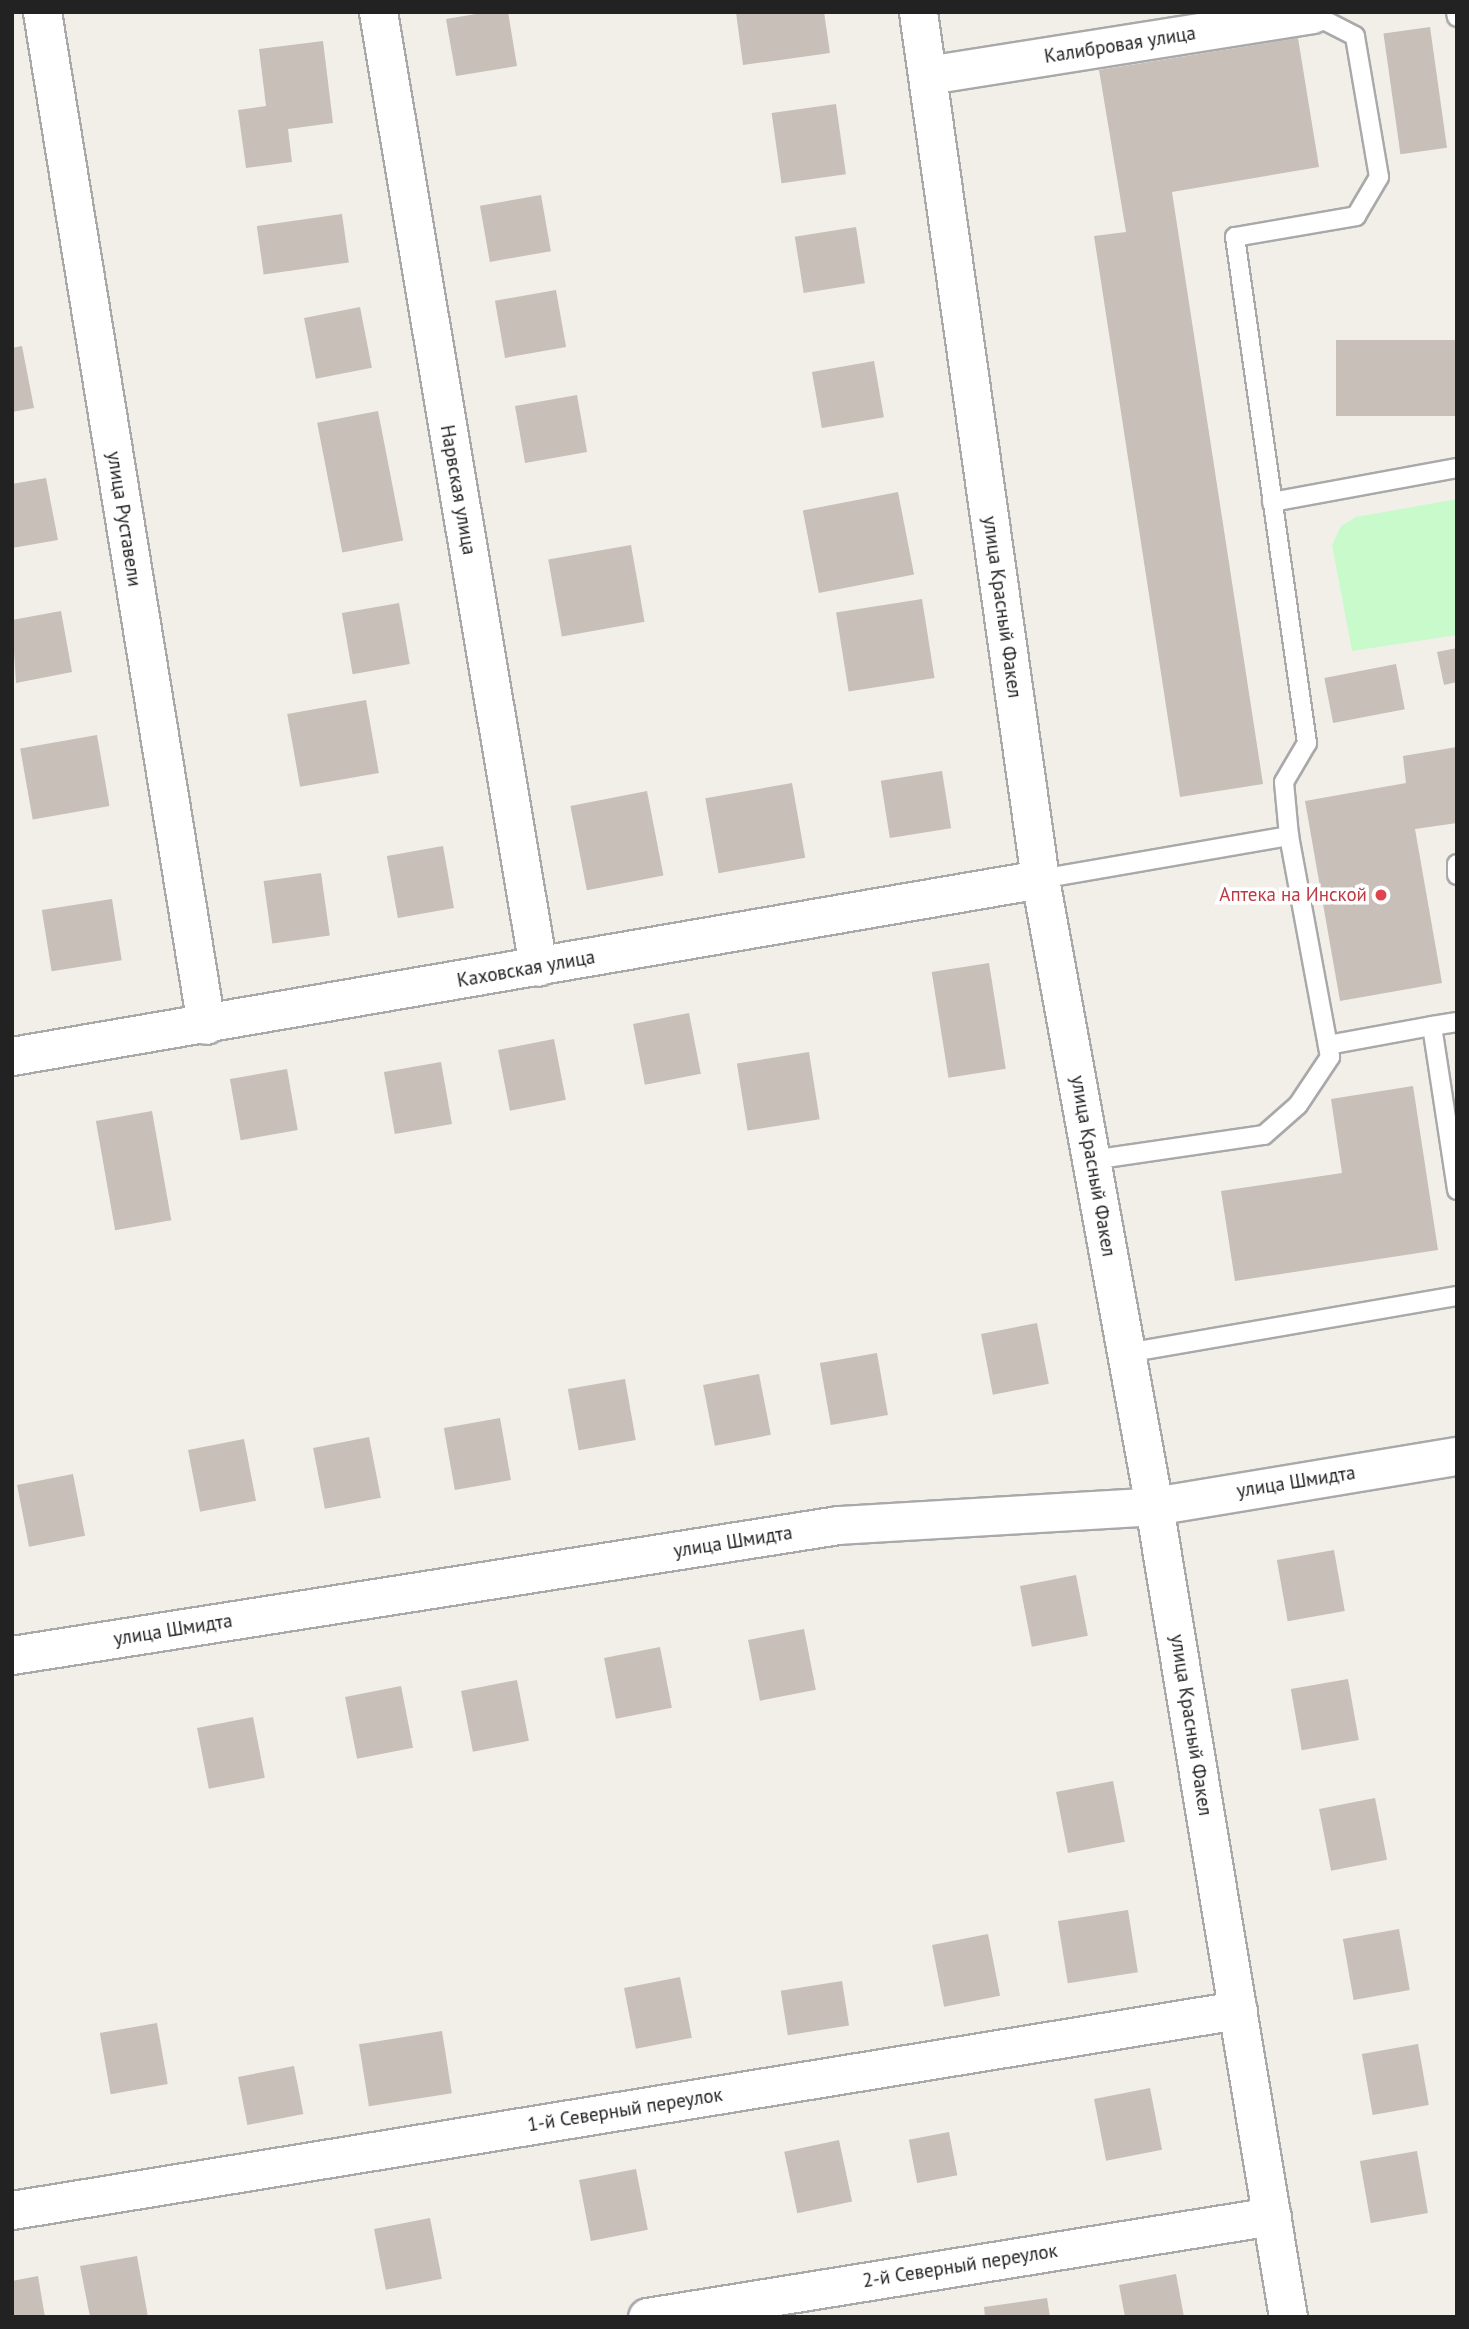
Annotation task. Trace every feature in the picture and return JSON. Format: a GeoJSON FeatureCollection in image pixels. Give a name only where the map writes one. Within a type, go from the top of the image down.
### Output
{"type":"FeatureCollection","features":[{"type":"Feature","properties":{"kind":"street","name":"улица Руставели"},"geometry":{"type":"LineString","coordinates":[[42,12],[206,1025]]}},
{"type":"Feature","properties":{"kind":"street","name":"Нарвская улица"},"geometry":{"type":"LineString","coordinates":[[378,12],[538,967]]}},
{"type":"Feature","properties":{"kind":"street","name":"улица Красный Факел"},"geometry":{"type":"LineString","coordinates":[[919,12],[1040,879],[1154,1506],[1288,2317]]}},
{"type":"Feature","properties":{"kind":"street","name":"Калибровая улица"},"geometry":{"type":"LineString","coordinates":[[928,75],[1312,14]]}},
{"type":"Feature","properties":{"kind":"street","name":"Каховская улица"},"geometry":{"type":"LineString","coordinates":[[12,1056],[206,1025],[1040,879]]}},
{"type":"Feature","properties":{"kind":"street","name":"улица Шмидта"},"geometry":{"type":"LineString","coordinates":[[12,1655],[838,1525],[1154,1506],[1457,1455]]}},
{"type":"Feature","properties":{"kind":"street","name":"1-й Северный переулок"},"geometry":{"type":"LineString","coordinates":[[12,2210],[1238,2010]]}},
{"type":"Feature","properties":{"kind":"street","name":"2-й Северный переулок"},"geometry":{"type":"LineString","coordinates":[[647,2317],[1272,2216]]}},
{"type":"Feature","properties":{"kind":"lane"},"geometry":{"type":"LineString","coordinates":[[1092,1160],[1264,1136],[1298,1105],[1330,1056],[1289,836],[1284,782],[1307,743],[1235,237],[1356,216],[1379,177],[1355,36],[1312,14]]}},
{"type":"Feature","properties":{"kind":"lane"},"geometry":{"type":"LineString","coordinates":[[1272,502],[1457,468]]}},
{"type":"Feature","properties":{"kind":"lane"},"geometry":{"type":"LineString","coordinates":[[1040,879],[1289,836]]}},
{"type":"Feature","properties":{"kind":"lane"},"geometry":{"type":"LineString","coordinates":[[1457,864],[1457,875]]}},
{"type":"Feature","properties":{"kind":"lane"},"geometry":{"type":"LineString","coordinates":[[1328,1045],[1457,1022]]}},
{"type":"Feature","properties":{"kind":"lane"},"geometry":{"type":"LineString","coordinates":[[1432,1026],[1457,1190]]}},
{"type":"Feature","properties":{"kind":"lane"},"geometry":{"type":"LineString","coordinates":[[1126,1353],[1457,1296]]}},
{"type":"Feature","properties":{"kind":"green space"},"geometry":{"type":"Polygon","coordinates":[[[1457,499],[1457,635],[1352,651],[1332,545],[1341,526],[1356,517],[1457,499]]]}},
{"type":"Feature","properties":{"kind":"building"},"geometry":{"type":"Polygon","coordinates":[[[488,12],[508,12],[517,66],[456,76],[446,19],[488,12]]]}},
{"type":"Feature","properties":{"kind":"building"},"geometry":{"type":"Polygon","coordinates":[[[736,12],[824,12],[830,53],[743,65],[736,12]]]}},
{"type":"Feature","properties":{"kind":"building"},"geometry":{"type":"Polygon","coordinates":[[[1430,27],[1447,148],[1400,154],[1383,34],[1430,27]]]}},
{"type":"Feature","properties":{"kind":"building"},"geometry":{"type":"Polygon","coordinates":[[[1298,38],[1319,167],[1172,192],[1263,784],[1180,797],[1094,236],[1126,232],[1099,70],[1298,38]]]}},
{"type":"Feature","properties":{"kind":"building"},"geometry":{"type":"Polygon","coordinates":[[[323,41],[333,123],[288,129],[292,162],[246,168],[238,110],[266,106],[259,49],[323,41]]]}},
{"type":"Feature","properties":{"kind":"building"},"geometry":{"type":"Polygon","coordinates":[[[836,104],[846,174],[782,183],[772,113],[836,104]]]}},
{"type":"Feature","properties":{"kind":"building"},"geometry":{"type":"Polygon","coordinates":[[[541,195],[551,251],[490,262],[480,206],[541,195]]]}},
{"type":"Feature","properties":{"kind":"building"},"geometry":{"type":"Polygon","coordinates":[[[342,214],[349,263],[264,274],[257,226],[342,214]]]}},
{"type":"Feature","properties":{"kind":"building"},"geometry":{"type":"Polygon","coordinates":[[[856,227],[865,283],[804,293],[795,237],[856,227]]]}},
{"type":"Feature","properties":{"kind":"building"},"geometry":{"type":"Polygon","coordinates":[[[556,290],[566,347],[505,358],[495,301],[556,290]]]}},
{"type":"Feature","properties":{"kind":"building"},"geometry":{"type":"Polygon","coordinates":[[[360,307],[372,368],[316,379],[304,318],[360,307]]]}},
{"type":"Feature","properties":{"kind":"building"},"geometry":{"type":"Polygon","coordinates":[[[1336,340],[1457,340],[1457,416],[1336,416],[1336,340]]]}},
{"type":"Feature","properties":{"kind":"building"},"geometry":{"type":"Polygon","coordinates":[[[22,346],[34,408],[12,412],[12,348],[22,346]]]}},
{"type":"Feature","properties":{"kind":"building"},"geometry":{"type":"Polygon","coordinates":[[[874,361],[884,417],[822,428],[812,372],[874,361]]]}},
{"type":"Feature","properties":{"kind":"building"},"geometry":{"type":"Polygon","coordinates":[[[577,395],[587,452],[525,463],[515,406],[577,395]]]}},
{"type":"Feature","properties":{"kind":"building"},"geometry":{"type":"Polygon","coordinates":[[[378,411],[403,541],[342,552],[317,423],[378,411]]]}},
{"type":"Feature","properties":{"kind":"building"},"geometry":{"type":"Polygon","coordinates":[[[46,478],[58,540],[12,548],[12,484],[46,478]]]}},
{"type":"Feature","properties":{"kind":"building"},"geometry":{"type":"Polygon","coordinates":[[[898,492],[914,574],[819,593],[803,511],[898,492]]]}},
{"type":"Feature","properties":{"kind":"building"},"geometry":{"type":"Polygon","coordinates":[[[631,545],[645,622],[562,636],[548,560],[631,545]]]}},
{"type":"Feature","properties":{"kind":"building"},"geometry":{"type":"Polygon","coordinates":[[[922,599],[935,678],[849,692],[836,613],[922,599]]]}},
{"type":"Feature","properties":{"kind":"building"},"geometry":{"type":"Polygon","coordinates":[[[399,603],[410,664],[353,674],[342,613],[399,603]]]}},
{"type":"Feature","properties":{"kind":"building"},"geometry":{"type":"Polygon","coordinates":[[[61,611],[72,672],[16,683],[12,620],[61,611]]]}},
{"type":"Feature","properties":{"kind":"building"},"geometry":{"type":"Polygon","coordinates":[[[1457,648],[1457,682],[1444,685],[1437,652],[1457,648]]]}},
{"type":"Feature","properties":{"kind":"building"},"geometry":{"type":"Polygon","coordinates":[[[1396,664],[1405,709],[1333,723],[1324,678],[1396,664]]]}},
{"type":"Feature","properties":{"kind":"building"},"geometry":{"type":"Polygon","coordinates":[[[366,700],[379,773],[300,787],[287,714],[366,700]]]}},
{"type":"Feature","properties":{"kind":"building"},"geometry":{"type":"Polygon","coordinates":[[[97,735],[110,806],[33,819],[20,749],[97,735]]]}},
{"type":"Feature","properties":{"kind":"building"},"geometry":{"type":"Polygon","coordinates":[[[1457,747],[1457,823],[1415,829],[1442,983],[1340,1001],[1305,801],[1406,783],[1403,756],[1457,747]]]}},
{"type":"Feature","properties":{"kind":"building"},"geometry":{"type":"Polygon","coordinates":[[[942,771],[951,828],[890,838],[881,781],[942,771]]]}},
{"type":"Feature","properties":{"kind":"building"},"geometry":{"type":"Polygon","coordinates":[[[792,783],[805,858],[719,873],[705,798],[792,783]]]}},
{"type":"Feature","properties":{"kind":"building"},"geometry":{"type":"Polygon","coordinates":[[[647,791],[663,875],[587,890],[570,806],[647,791]]]}},
{"type":"Feature","properties":{"kind":"building"},"geometry":{"type":"Polygon","coordinates":[[[443,846],[454,908],[398,918],[387,856],[443,846]]]}},
{"type":"Feature","properties":{"kind":"building"},"geometry":{"type":"Polygon","coordinates":[[[321,873],[330,935],[272,943],[264,881],[321,873]]]}},
{"type":"Feature","properties":{"kind":"building"},"geometry":{"type":"Polygon","coordinates":[[[112,899],[122,960],[52,971],[42,910],[112,899]]]}},
{"type":"Feature","properties":{"kind":"building"},"geometry":{"type":"Polygon","coordinates":[[[989,963],[1006,1069],[948,1078],[932,972],[989,963]]]}},
{"type":"Feature","properties":{"kind":"building"},"geometry":{"type":"Polygon","coordinates":[[[689,1013],[701,1074],[645,1085],[633,1024],[689,1013]]]}},
{"type":"Feature","properties":{"kind":"building"},"geometry":{"type":"Polygon","coordinates":[[[554,1039],[566,1100],[510,1111],[498,1050],[554,1039]]]}},
{"type":"Feature","properties":{"kind":"building"},"geometry":{"type":"Polygon","coordinates":[[[809,1052],[820,1119],[748,1131],[737,1063],[809,1052]]]}},
{"type":"Feature","properties":{"kind":"building"},"geometry":{"type":"Polygon","coordinates":[[[441,1062],[452,1124],[395,1134],[384,1072],[441,1062]]]}},
{"type":"Feature","properties":{"kind":"building"},"geometry":{"type":"Polygon","coordinates":[[[287,1069],[298,1130],[241,1140],[230,1079],[287,1069]]]}},
{"type":"Feature","properties":{"kind":"building"},"geometry":{"type":"Polygon","coordinates":[[[1413,1086],[1438,1250],[1235,1281],[1221,1191],[1342,1173],[1331,1099],[1413,1086]]]}},
{"type":"Feature","properties":{"kind":"building"},"geometry":{"type":"Polygon","coordinates":[[[152,1111],[171,1220],[115,1230],[96,1121],[152,1111]]]}},
{"type":"Feature","properties":{"kind":"building"},"geometry":{"type":"Polygon","coordinates":[[[1037,1323],[1049,1384],[993,1395],[981,1334],[1037,1323]]]}},
{"type":"Feature","properties":{"kind":"building"},"geometry":{"type":"Polygon","coordinates":[[[877,1353],[888,1415],[831,1425],[820,1363],[877,1353]]]}},
{"type":"Feature","properties":{"kind":"building"},"geometry":{"type":"Polygon","coordinates":[[[759,1374],[771,1435],[715,1446],[703,1385],[759,1374]]]}},
{"type":"Feature","properties":{"kind":"building"},"geometry":{"type":"Polygon","coordinates":[[[625,1379],[636,1440],[579,1450],[568,1389],[625,1379]]]}},
{"type":"Feature","properties":{"kind":"building"},"geometry":{"type":"Polygon","coordinates":[[[500,1418],[511,1480],[455,1490],[444,1428],[500,1418]]]}},
{"type":"Feature","properties":{"kind":"building"},"geometry":{"type":"Polygon","coordinates":[[[369,1437],[381,1498],[325,1509],[313,1448],[369,1437]]]}},
{"type":"Feature","properties":{"kind":"building"},"geometry":{"type":"Polygon","coordinates":[[[244,1439],[256,1501],[200,1512],[188,1450],[244,1439]]]}},
{"type":"Feature","properties":{"kind":"building"},"geometry":{"type":"Polygon","coordinates":[[[73,1474],[85,1536],[29,1547],[17,1485],[73,1474]]]}},
{"type":"Feature","properties":{"kind":"building"},"geometry":{"type":"Polygon","coordinates":[[[1334,1550],[1345,1611],[1288,1621],[1277,1560],[1334,1550]]]}},
{"type":"Feature","properties":{"kind":"building"},"geometry":{"type":"Polygon","coordinates":[[[1076,1575],[1088,1636],[1032,1647],[1020,1586],[1076,1575]]]}},
{"type":"Feature","properties":{"kind":"building"},"geometry":{"type":"Polygon","coordinates":[[[804,1629],[816,1690],[760,1701],[748,1640],[804,1629]]]}},
{"type":"Feature","properties":{"kind":"building"},"geometry":{"type":"Polygon","coordinates":[[[660,1647],[672,1708],[616,1719],[604,1658],[660,1647]]]}},
{"type":"Feature","properties":{"kind":"building"},"geometry":{"type":"Polygon","coordinates":[[[1348,1679],[1359,1740],[1302,1750],[1291,1689],[1348,1679]]]}},
{"type":"Feature","properties":{"kind":"building"},"geometry":{"type":"Polygon","coordinates":[[[517,1680],[529,1741],[473,1752],[461,1691],[517,1680]]]}},
{"type":"Feature","properties":{"kind":"building"},"geometry":{"type":"Polygon","coordinates":[[[401,1686],[413,1748],[357,1759],[345,1697],[401,1686]]]}},
{"type":"Feature","properties":{"kind":"building"},"geometry":{"type":"Polygon","coordinates":[[[253,1717],[265,1778],[209,1789],[197,1728],[253,1717]]]}},
{"type":"Feature","properties":{"kind":"building"},"geometry":{"type":"Polygon","coordinates":[[[1113,1781],[1125,1842],[1068,1853],[1056,1792],[1113,1781]]]}},
{"type":"Feature","properties":{"kind":"building"},"geometry":{"type":"Polygon","coordinates":[[[1375,1798],[1387,1860],[1331,1871],[1319,1809],[1375,1798]]]}},
{"type":"Feature","properties":{"kind":"building"},"geometry":{"type":"Polygon","coordinates":[[[1128,1910],[1138,1972],[1068,1983],[1058,1921],[1128,1910]]]}},
{"type":"Feature","properties":{"kind":"building"},"geometry":{"type":"Polygon","coordinates":[[[1399,1929],[1410,1990],[1354,2000],[1343,1939],[1399,1929]]]}},
{"type":"Feature","properties":{"kind":"building"},"geometry":{"type":"Polygon","coordinates":[[[988,1934],[1000,1996],[944,2007],[932,1945],[988,1934]]]}},
{"type":"Feature","properties":{"kind":"building"},"geometry":{"type":"Polygon","coordinates":[[[680,1977],[692,2038],[636,2049],[624,1988],[680,1977]]]}},
{"type":"Feature","properties":{"kind":"building"},"geometry":{"type":"Polygon","coordinates":[[[842,1981],[849,2025],[788,2035],[781,1991],[842,1981]]]}},
{"type":"Feature","properties":{"kind":"building"},"geometry":{"type":"Polygon","coordinates":[[[157,2023],[168,2084],[111,2094],[100,2033],[157,2023]]]}},
{"type":"Feature","properties":{"kind":"building"},"geometry":{"type":"Polygon","coordinates":[[[442,2031],[452,2093],[369,2106],[359,2044],[442,2031]]]}},
{"type":"Feature","properties":{"kind":"building"},"geometry":{"type":"Polygon","coordinates":[[[1418,2044],[1429,2105],[1373,2115],[1362,2054],[1418,2044]]]}},
{"type":"Feature","properties":{"kind":"building"},"geometry":{"type":"Polygon","coordinates":[[[294,2066],[303,2114],[247,2125],[238,2077],[294,2066]]]}},
{"type":"Feature","properties":{"kind":"building"},"geometry":{"type":"Polygon","coordinates":[[[1150,2088],[1162,2150],[1106,2161],[1094,2099],[1150,2088]]]}},
{"type":"Feature","properties":{"kind":"building"},"geometry":{"type":"Polygon","coordinates":[[[949,2132],[957,2175],[917,2183],[909,2140],[949,2132]]]}},
{"type":"Feature","properties":{"kind":"building"},"geometry":{"type":"Polygon","coordinates":[[[839,2140],[852,2202],[797,2213],[784,2152],[839,2140]]]}},
{"type":"Feature","properties":{"kind":"building"},"geometry":{"type":"Polygon","coordinates":[[[1417,2151],[1428,2213],[1371,2223],[1360,2161],[1417,2151]]]}},
{"type":"Feature","properties":{"kind":"building"},"geometry":{"type":"Polygon","coordinates":[[[636,2169],[648,2230],[591,2241],[579,2180],[636,2169]]]}},
{"type":"Feature","properties":{"kind":"building"},"geometry":{"type":"Polygon","coordinates":[[[430,2218],[442,2279],[386,2290],[374,2229],[430,2218]]]}},
{"type":"Feature","properties":{"kind":"building"},"geometry":{"type":"Polygon","coordinates":[[[137,2256],[148,2317],[90,2317],[80,2266],[137,2256]]]}},
{"type":"Feature","properties":{"kind":"building"},"geometry":{"type":"Polygon","coordinates":[[[1176,2274],[1184,2317],[1125,2317],[1119,2285],[1176,2274]]]}},
{"type":"Feature","properties":{"kind":"building"},"geometry":{"type":"Polygon","coordinates":[[[38,2276],[45,2317],[12,2317],[12,2281],[38,2276]]]}},
{"type":"Feature","properties":{"kind":"building"},"geometry":{"type":"Polygon","coordinates":[[[1047,2298],[1050,2317],[985,2317],[984,2307],[1047,2298]]]}},
{"type":"Feature","properties":{"kind":"place","name":"Аптека на Инской"},"geometry":{"type":"Point","coordinates":[1381,895]}}]}
